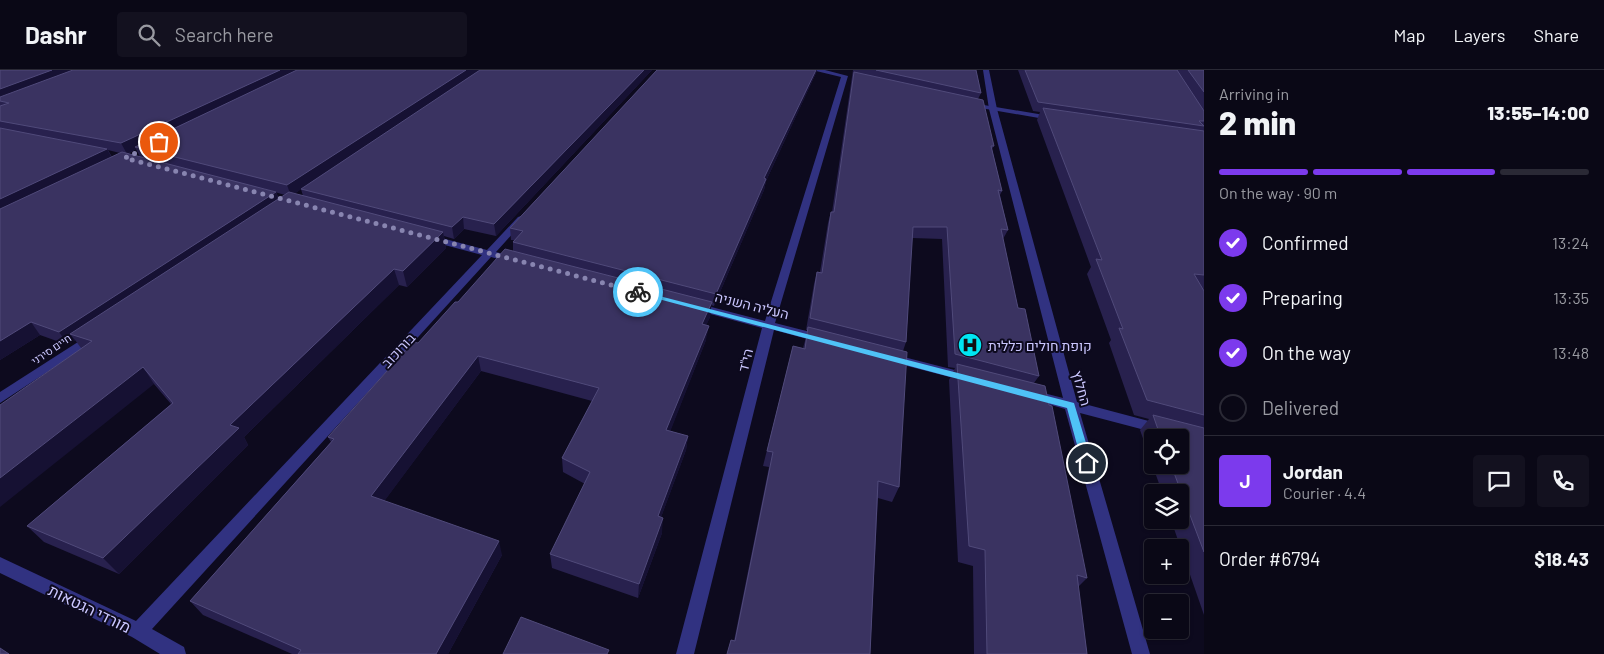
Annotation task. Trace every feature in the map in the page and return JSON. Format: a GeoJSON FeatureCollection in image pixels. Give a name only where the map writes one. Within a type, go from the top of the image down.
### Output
{"type":"FeatureCollection","features":[{"type":"Feature","properties":{"kind":"street","name":"הי\"ד"},"geometry":{"type":"LineString","coordinates":[[685,654],[769,325],[849,77],[815,70]]}},
{"type":"Feature","properties":{"kind":"street","name":"החלוץ"},"geometry":{"type":"LineString","coordinates":[[986,70],[993,109],[1071,405],[1141,654]]}},
{"type":"Feature","properties":{"kind":"street"},"geometry":{"type":"LineString","coordinates":[[958,102],[1064,120]]}},
{"type":"Feature","properties":{"kind":"street","name":"בורוכוב"},"geometry":{"type":"LineString","coordinates":[[138,631],[528,211]]}},
{"type":"Feature","properties":{"kind":"street"},"geometry":{"type":"LineString","coordinates":[[414,234],[526,263]]}},
{"type":"Feature","properties":{"kind":"street","name":"העליה השניה"},"geometry":{"type":"LineString","coordinates":[[685,304],[835,343]]}},
{"type":"Feature","properties":{"kind":"street","name":"חיים סירני"},"geometry":{"type":"LineString","coordinates":[[0,398],[98,332]]}},
{"type":"Feature","properties":{"kind":"street"},"geometry":{"type":"LineString","coordinates":[[882,355],[977,380]]}},
{"type":"Feature","properties":{"kind":"street"},"geometry":{"type":"LineString","coordinates":[[1024,393],[1164,429]]}},
{"type":"Feature","properties":{"kind":"street","name":"מורדי הגטאות"},"geometry":{"type":"LineString","coordinates":[[0,565],[138,631],[177,654]]}},
{"type":"Feature","properties":{"kind":"building"},"geometry":{"type":"Polygon","coordinates":[[[0,70],[52,70],[0,89],[0,70]]]}},
{"type":"Feature","properties":{"kind":"building"},"geometry":{"type":"Polygon","coordinates":[[[73,70],[280,70],[121,143],[0,121],[0,106],[9,103],[0,101],[0,97],[73,70]]]}},
{"type":"Feature","properties":{"kind":"building"},"geometry":{"type":"Polygon","coordinates":[[[297,70],[466,70],[287,185],[135,147],[297,70]]]}},
{"type":"Feature","properties":{"kind":"building"},"geometry":{"type":"Polygon","coordinates":[[[480,70],[644,70],[494,224],[463,217],[452,227],[301,189],[480,70]]]}},
{"type":"Feature","properties":{"kind":"building"},"geometry":{"type":"Polygon","coordinates":[[[657,70],[816,70],[764,178],[766,179],[716,294],[513,242],[523,231],[510,228],[657,70]]]}},
{"type":"Feature","properties":{"kind":"building"},"geometry":{"type":"Polygon","coordinates":[[[876,70],[976,70],[981,93],[876,70]]]}},
{"type":"Feature","properties":{"kind":"building"},"geometry":{"type":"Polygon","coordinates":[[[1025,70],[1177,70],[1204,111],[1204,121],[1199,121],[1204,126],[1038,102],[1025,70]]]}},
{"type":"Feature","properties":{"kind":"building"},"geometry":{"type":"Polygon","coordinates":[[[1188,70],[1204,70],[1204,92],[1188,70]]]}},
{"type":"Feature","properties":{"kind":"building"},"geometry":{"type":"Polygon","coordinates":[[[854,72],[983,100],[994,146],[991,146],[1002,191],[998,190],[1008,230],[1001,229],[1018,308],[1025,309],[1039,376],[955,354],[947,227],[913,227],[906,342],[810,318],[817,272],[822,273],[831,212],[834,212],[854,72]]]}},
{"type":"Feature","properties":{"kind":"building"},"geometry":{"type":"Polygon","coordinates":[[[1043,108],[1204,131],[1204,275],[1194,274],[1204,291],[1204,415],[1147,400],[1119,328],[1123,329],[1096,259],[1102,260],[1043,108]]]}},
{"type":"Feature","properties":{"kind":"building"},"geometry":{"type":"Polygon","coordinates":[[[0,128],[107,149],[0,199],[0,128]]]}},
{"type":"Feature","properties":{"kind":"building"},"geometry":{"type":"Polygon","coordinates":[[[122,152],[276,192],[59,332],[31,322],[0,341],[0,209],[122,152]]]}},
{"type":"Feature","properties":{"kind":"building"},"geometry":{"type":"Polygon","coordinates":[[[289,192],[443,232],[403,271],[394,269],[230,425],[239,428],[103,558],[27,526],[173,403],[143,367],[0,478],[0,405],[92,341],[70,334],[289,192]]]}},
{"type":"Feature","properties":{"kind":"building"},"geometry":{"type":"Polygon","coordinates":[[[505,249],[712,302],[702,324],[709,326],[666,430],[688,436],[658,516],[663,518],[639,584],[550,554],[590,472],[562,458],[599,388],[478,356],[371,496],[499,541],[436,654],[298,654],[301,650],[190,601],[334,439],[328,437],[413,342],[418,343],[455,302],[458,302],[505,249]]]}},
{"type":"Feature","properties":{"kind":"building"},"geometry":{"type":"Polygon","coordinates":[[[808,327],[907,352],[899,487],[878,481],[870,654],[727,654],[731,640],[735,641],[773,452],[767,451],[793,346],[805,349],[808,327]]]}},
{"type":"Feature","properties":{"kind":"building"},"geometry":{"type":"Polygon","coordinates":[[[957,364],[1045,386],[1049,405],[1052,406],[1087,578],[1077,575],[1087,654],[987,654],[985,550],[969,546],[957,364]]]}},
{"type":"Feature","properties":{"kind":"building"},"geometry":{"type":"Polygon","coordinates":[[[1153,415],[1204,428],[1204,552],[1189,512],[1189,484],[1178,484],[1174,474],[1189,474],[1189,429],[1158,429],[1153,415]]]}},
{"type":"Feature","properties":{"kind":"building"},"geometry":{"type":"Polygon","coordinates":[[[521,617],[609,650],[607,654],[503,654],[521,617]]]}},
{"type":"Feature","properties":{"kind":"building"},"geometry":{"type":"Polygon","coordinates":[[[0,648],[9,654],[0,654],[0,648]]]}},
{"type":"Feature","properties":{"kind":"way so far"},"geometry":{"type":"LineString","coordinates":[[159,142],[125,158],[638,292]]}},
{"type":"Feature","properties":{"kind":"place","name":"קופת חולים כללית"},"geometry":{"type":"Point","coordinates":[970,345]}},
{"type":"Feature","properties":{"kind":"route"},"geometry":{"type":"LineString","coordinates":[[638,292],[1071,405],[1087,463]]}}]}
